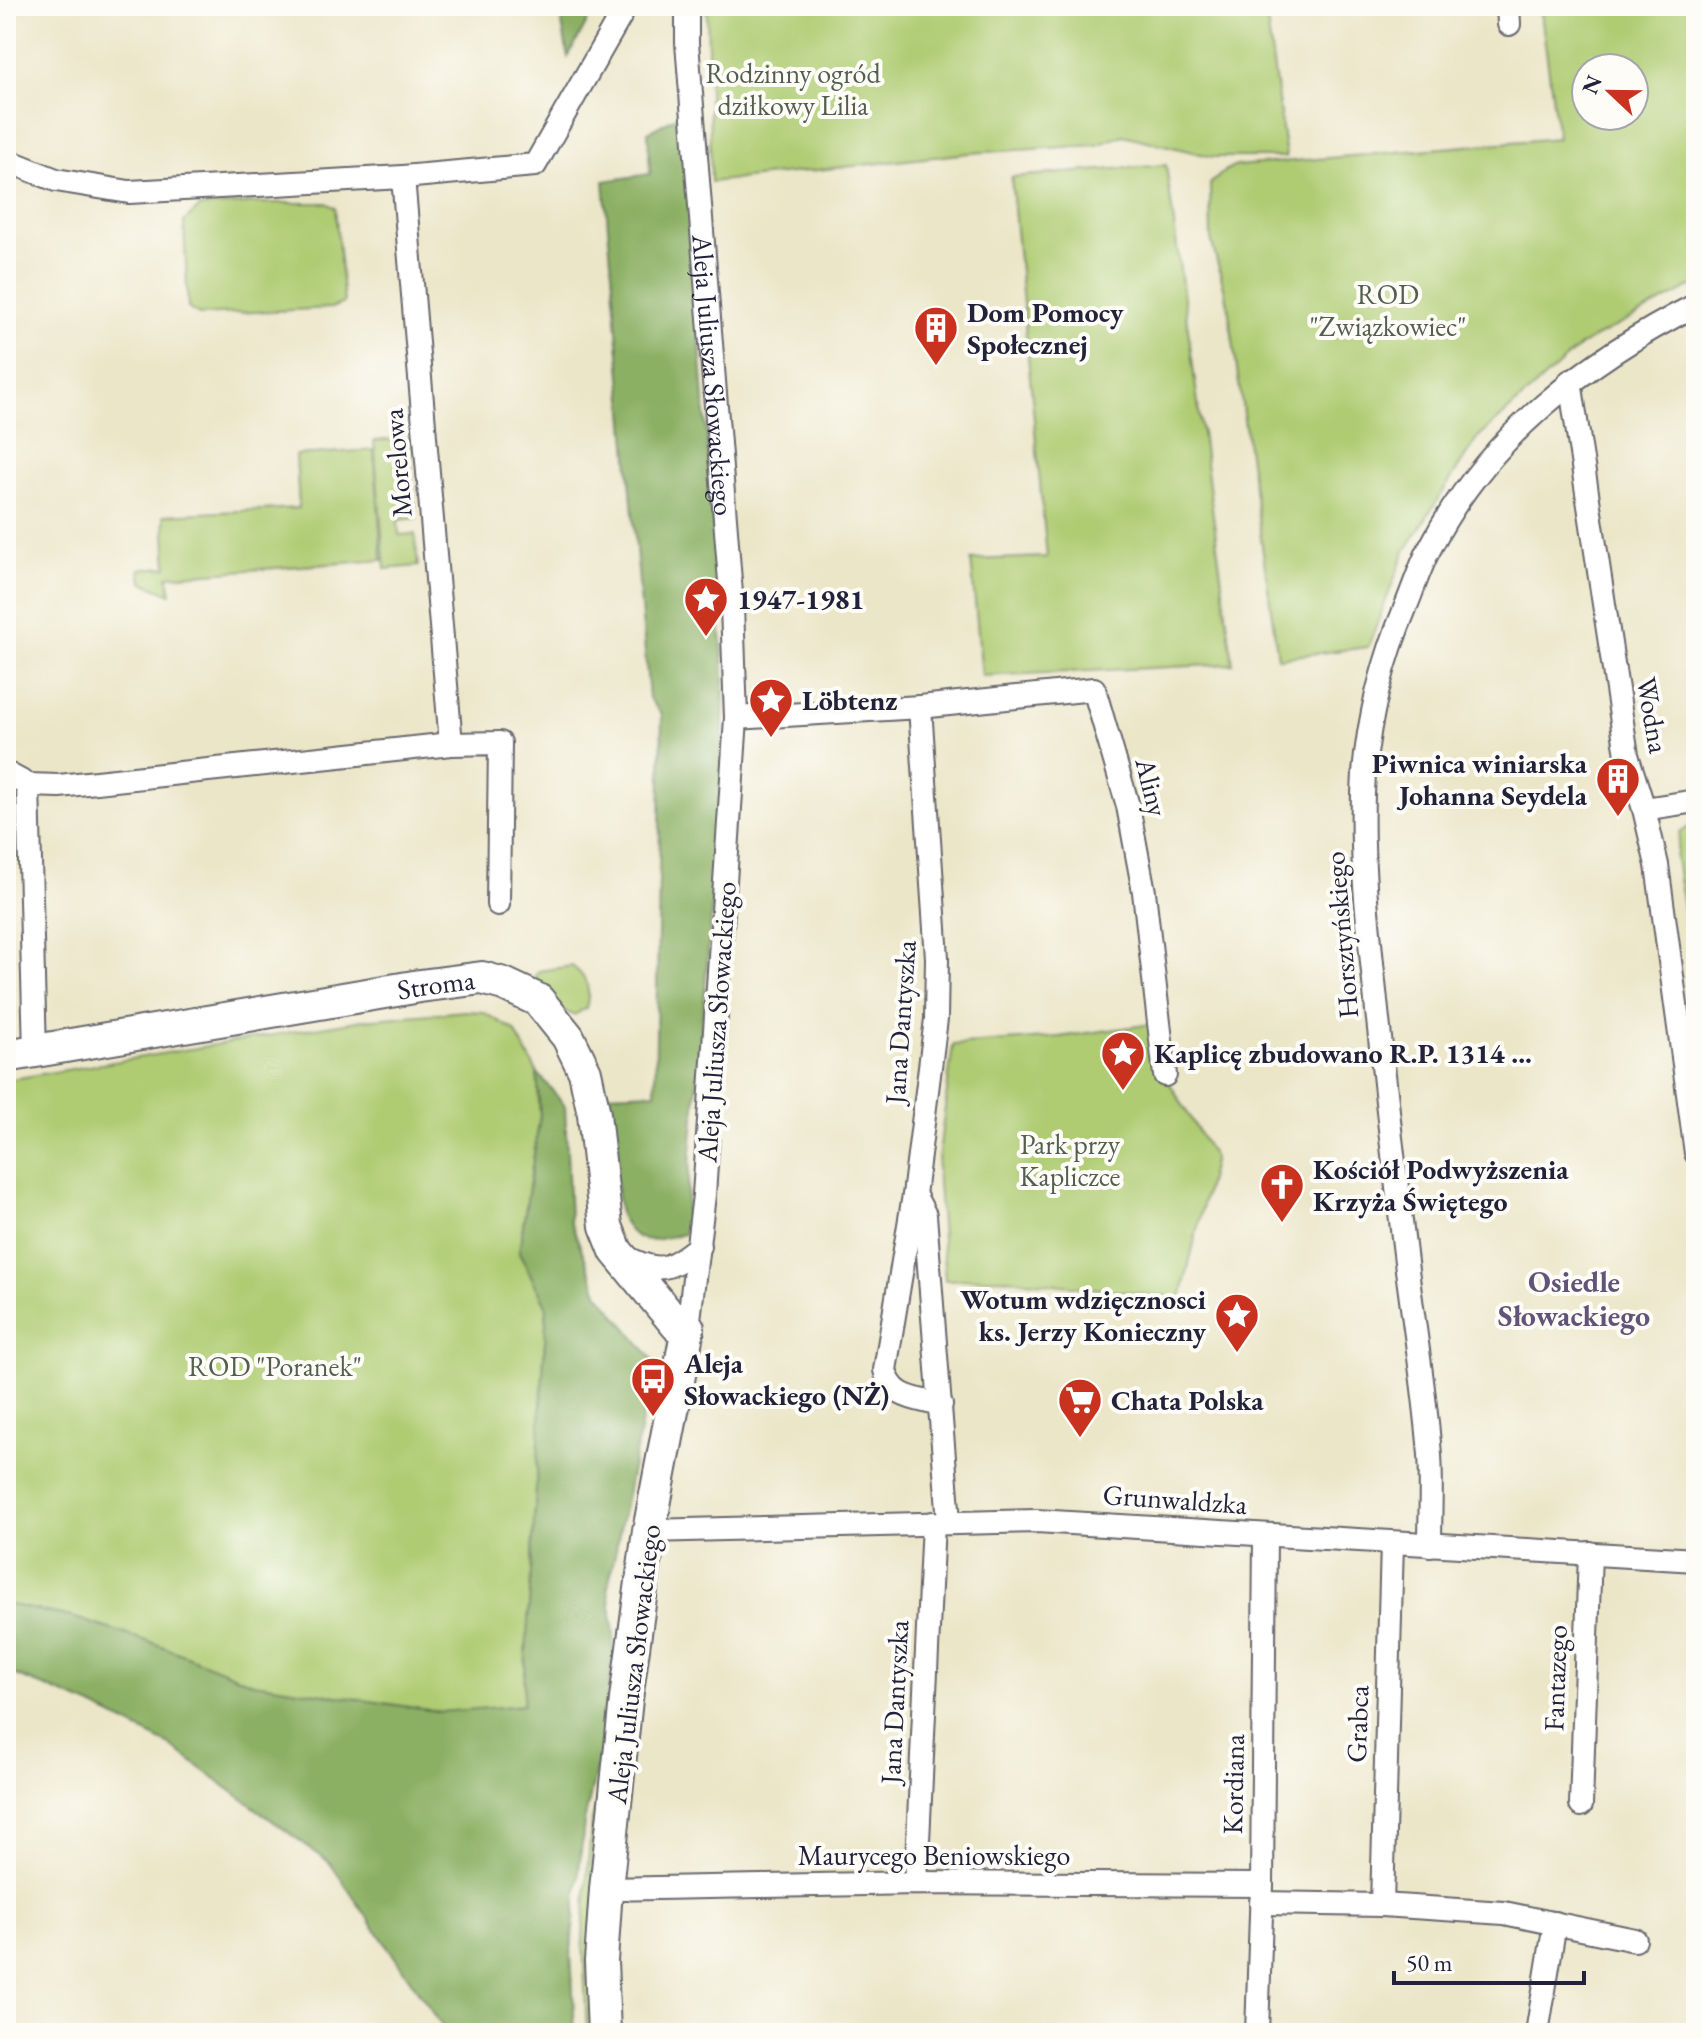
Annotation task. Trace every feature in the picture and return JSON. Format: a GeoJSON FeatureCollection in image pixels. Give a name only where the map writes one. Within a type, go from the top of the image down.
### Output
{"type":"FeatureCollection","features":[{"type":"Feature","properties":{"kind":"street"},"geometry":{"type":"LineString","coordinates":[[6,160],[56,180],[129,192],[403,177],[535,165],[626,6]]}},
{"type":"Feature","properties":{"kind":"street","name":"Aleja Juliusza Słowackiego"},"geometry":{"type":"LineString","coordinates":[[604,2033],[601,1961],[626,1699],[649,1531],[688,1328],[699,1246],[736,718],[732,606],[689,72],[687,6]]}},
{"type":"Feature","properties":{"kind":"street","name":"Morelowa"},"geometry":{"type":"LineString","coordinates":[[403,177],[451,744]]}},
{"type":"Feature","properties":{"kind":"street","name":"Horsztyńskiego"},"geometry":{"type":"LineString","coordinates":[[1430,1545],[1430,1456],[1388,1118],[1366,904],[1362,830],[1365,771],[1375,704],[1395,631],[1429,549],[1456,503],[1490,460],[1570,381],[1614,350],[1696,305]]}},
{"type":"Feature","properties":{"kind":"street","name":"Wodna"},"geometry":{"type":"LineString","coordinates":[[1570,381],[1627,755],[1657,865],[1696,1153]]}},
{"type":"Feature","properties":{"kind":"street","name":"Aliny"},"geometry":{"type":"LineString","coordinates":[[920,707],[1094,689],[1128,806],[1144,892],[1165,1075]]}},
{"type":"Feature","properties":{"kind":"street"},"geometry":{"type":"LineString","coordinates":[[736,718],[920,707]]}},
{"type":"Feature","properties":{"kind":"street","name":"Jana Dantyszka"},"geometry":{"type":"LineString","coordinates":[[916,1883],[941,1523],[941,1405],[925,1215],[914,1195],[936,1019],[937,958],[920,707]]}},
{"type":"Feature","properties":{"kind":"street"},"geometry":{"type":"LineString","coordinates":[[6,773],[28,785],[59,786],[451,744],[500,743],[498,904]]}},
{"type":"Feature","properties":{"kind":"street"},"geometry":{"type":"LineString","coordinates":[[20,1054],[28,785]]}},
{"type":"Feature","properties":{"kind":"street"},"geometry":{"type":"LineString","coordinates":[[1644,809],[1696,801]]}},
{"type":"Feature","properties":{"kind":"street","name":"Stroma"},"geometry":{"type":"LineString","coordinates":[[20,1054],[406,988],[482,978],[504,984],[538,1000],[568,1037],[585,1072],[594,1114],[606,1226],[616,1251],[677,1325],[688,1328]]}},
{"type":"Feature","properties":{"kind":"street"},"geometry":{"type":"LineString","coordinates":[[914,1195],[885,1370],[888,1384],[902,1395],[941,1405]]}},
{"type":"Feature","properties":{"kind":"street"},"geometry":{"type":"LineString","coordinates":[[616,1251],[646,1268],[663,1268],[681,1261],[699,1246]]}},
{"type":"Feature","properties":{"kind":"street","name":"Grunwaldzka"},"geometry":{"type":"LineString","coordinates":[[649,1531],[1036,1521],[1696,1560]]}},
{"type":"Feature","properties":{"kind":"street","name":"Kordiana"},"geometry":{"type":"LineString","coordinates":[[1257,2033],[1262,1894],[1265,1535]]}},
{"type":"Feature","properties":{"kind":"street","name":"Grabca"},"geometry":{"type":"LineString","coordinates":[[1382,1905],[1392,1543]]}},
{"type":"Feature","properties":{"kind":"street","name":"Fantazego"},"geometry":{"type":"LineString","coordinates":[[1581,1805],[1590,1553]]}},
{"type":"Feature","properties":{"kind":"street","name":"Maurycego Beniowskiego"},"geometry":{"type":"LineString","coordinates":[[606,1889],[916,1883],[1262,1894],[1504,1913],[1635,1940]]}},
{"type":"Feature","properties":{"kind":"street"},"geometry":{"type":"LineString","coordinates":[[1537,2033],[1555,1923]]}},
{"type":"Feature","properties":{"kind":"green space"},"geometry":{"type":"Polygon","coordinates":[[[559,6],[596,6],[568,57],[559,6]]]}},
{"type":"Feature","properties":{"kind":"green space","name":"Rodzinny ogród dziłkowy Lilia"},"geometry":{"type":"Polygon","coordinates":[[[707,6],[1265,6],[1286,157],[1213,157],[1123,135],[1097,145],[969,153],[711,182],[707,6]]]}},
{"type":"Feature","properties":{"kind":"green space","name":"ROD \"Związkowiec\""},"geometry":{"type":"Polygon","coordinates":[[[1540,6],[1696,6],[1696,284],[1581,345],[1476,440],[1405,551],[1368,647],[1278,658],[1227,299],[1211,239],[1210,184],[1226,170],[1237,166],[1558,138],[1540,6]]]}},
{"type":"Feature","properties":{"kind":"green space"},"geometry":{"type":"Polygon","coordinates":[[[683,113],[724,673],[722,789],[684,1234],[646,1240],[632,1233],[620,1215],[605,1094],[655,1092],[662,715],[649,698],[604,181],[650,174],[648,132],[683,113]]]}},
{"type":"Feature","properties":{"kind":"green space"},"geometry":{"type":"Polygon","coordinates":[[[1166,165],[1233,664],[982,676],[971,560],[1047,557],[1011,177],[1166,165]]]}},
{"type":"Feature","properties":{"kind":"green space"},"geometry":{"type":"Polygon","coordinates":[[[327,203],[335,208],[344,303],[331,308],[199,315],[188,308],[184,222],[200,207],[327,203]]]}},
{"type":"Feature","properties":{"kind":"green space"},"geometry":{"type":"Polygon","coordinates":[[[409,438],[416,518],[398,520],[399,535],[415,534],[418,566],[385,569],[374,441],[409,438]]]}},
{"type":"Feature","properties":{"kind":"green space"},"geometry":{"type":"Polygon","coordinates":[[[374,450],[382,560],[168,576],[171,594],[142,582],[140,569],[167,567],[164,515],[299,508],[296,455],[374,450]]]}},
{"type":"Feature","properties":{"kind":"green space"},"geometry":{"type":"Polygon","coordinates":[[[1696,822],[1696,993],[1676,858],[1680,833],[1696,822]]]}},
{"type":"Feature","properties":{"kind":"green space"},"geometry":{"type":"Polygon","coordinates":[[[572,966],[582,975],[588,990],[586,1008],[574,1015],[552,1000],[535,976],[539,971],[572,966]]]}},
{"type":"Feature","properties":{"kind":"green space","name":"ROD \"Poranek\""},"geometry":{"type":"Polygon","coordinates":[[[483,1012],[515,1031],[537,1072],[540,1115],[519,1252],[547,1307],[523,1706],[441,1712],[253,1683],[159,1645],[72,1617],[6,1604],[6,1080],[363,1020],[483,1012]]]}},
{"type":"Feature","properties":{"kind":"green space","name":"Park przy Kapliczce"},"geometry":{"type":"Polygon","coordinates":[[[1152,1024],[1165,1075],[1214,1158],[1181,1298],[999,1278],[945,1280],[937,1169],[953,1045],[1059,1037],[1152,1024]]]}},
{"type":"Feature","properties":{"kind":"green space"},"geometry":{"type":"Polygon","coordinates":[[[537,1072],[565,1106],[570,1220],[599,1294],[654,1361],[608,1588],[614,1635],[606,1728],[584,1822],[571,1951],[575,2033],[447,2033],[330,1863],[168,1744],[90,1705],[6,1671],[6,1604],[72,1617],[159,1645],[253,1683],[441,1712],[523,1705],[547,1307],[519,1252],[540,1115],[537,1072]]]}},
{"type":"Feature","properties":{"kind":"green space"},"geometry":{"type":"Polygon","coordinates":[[[609,1756],[593,2033],[587,2033],[583,1935],[591,1824],[609,1756]]]}},
{"type":"Feature","properties":{"kind":"place","name":"Dom Pomocy Społecznej"},"geometry":{"type":"Point","coordinates":[936,367]}},
{"type":"Feature","properties":{"kind":"place","name":"1947-1981"},"geometry":{"type":"Point","coordinates":[706,638]}},
{"type":"Feature","properties":{"kind":"place","name":"Löbtenz"},"geometry":{"type":"Point","coordinates":[771,739]}},
{"type":"Feature","properties":{"kind":"place","name":"Piwnica winiarska Johanna Seydela"},"geometry":{"type":"Point","coordinates":[1618,818]}},
{"type":"Feature","properties":{"kind":"place","name":"Kaplicę zbudowano R.P. 1314 ..."},"geometry":{"type":"Point","coordinates":[1123,1092]}},
{"type":"Feature","properties":{"kind":"place","name":"Kościół Podwyższenia Krzyża Świętego"},"geometry":{"type":"Point","coordinates":[1282,1224]}},
{"type":"Feature","properties":{"kind":"place","name":"Wotum wdzięcznosci ks. Jerzy Konieczny"},"geometry":{"type":"Point","coordinates":[1237,1354]}},
{"type":"Feature","properties":{"kind":"place","name":"Aleja Słowackiego (NŻ)"},"geometry":{"type":"Point","coordinates":[653,1418]}},
{"type":"Feature","properties":{"kind":"place","name":"Chata Polska"},"geometry":{"type":"Point","coordinates":[1080,1439]}},
{"type":"Feature","properties":{"kind":"district","name":"Osiedle Słowackiego"},"geometry":{"type":"Point","coordinates":[1574,1299]}}]}
